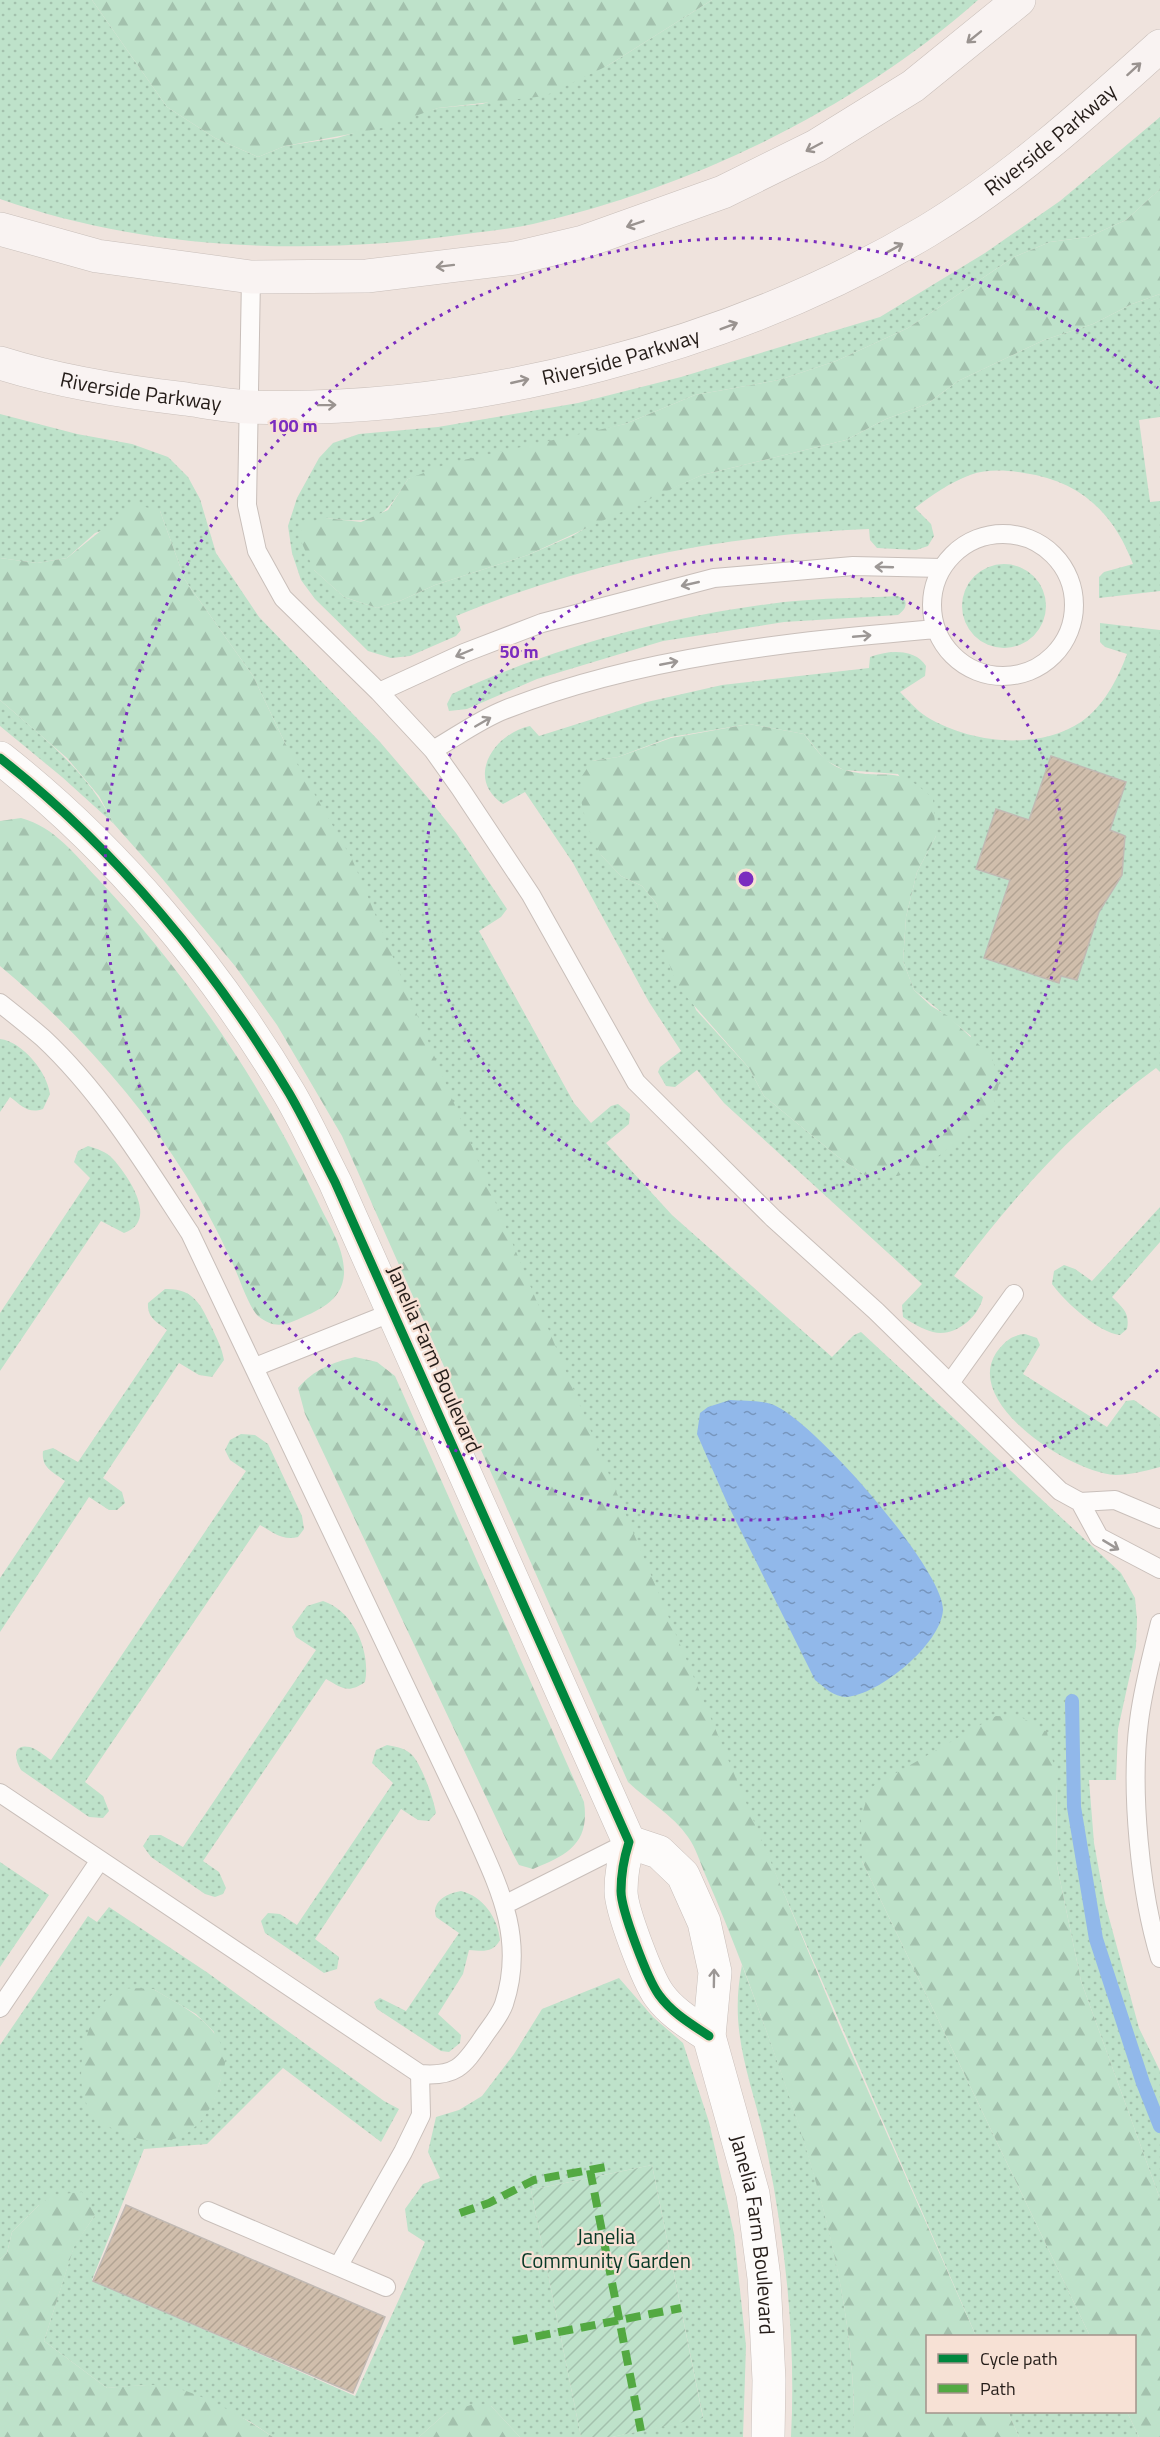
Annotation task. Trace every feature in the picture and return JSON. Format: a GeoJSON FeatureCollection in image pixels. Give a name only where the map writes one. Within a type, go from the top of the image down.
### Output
{"type":"FeatureCollection","features":[{"type":"Feature","properties":{"kind":"main road"},"geometry":{"type":"LineString","coordinates":[[0,229],[97,256],[251,277],[367,276],[515,258],[583,242],[723,192],[816,146],[913,86],[1020,0]]}},
{"type":"Feature","properties":{"kind":"main road","name":"Riverside Parkway"},"geometry":{"type":"LineString","coordinates":[[0,363],[143,394],[248,407],[377,404],[482,390],[586,367],[716,331],[780,306],[919,236],[999,183],[1089,110],[1160,46]]}},
{"type":"Feature","properties":{"kind":"street","name":"Janelia Farm Boulevard"},"geometry":{"type":"LineString","coordinates":[[1,761],[132,881],[215,982],[290,1095],[335,1182],[629,1842],[658,1852],[682,1875],[704,1922],[715,1972],[709,2036],[753,2194],[764,2278],[769,2380],[768,2437]]}},
{"type":"Feature","properties":{"kind":"street"},"geometry":{"type":"LineString","coordinates":[[629,1842],[623,1863],[621,1894],[646,1967],[659,1995],[680,2018],[709,2036]]}},
{"type":"Feature","properties":{"kind":"lane"},"geometry":{"type":"LineString","coordinates":[[251,277],[247,505],[257,551],[283,598],[380,692],[432,750],[482,819],[531,895],[636,1082],[773,1218],[876,1311],[1047,1481],[1080,1502],[1099,1537],[1160,1569]]}},
{"type":"Feature","properties":{"kind":"lane"},"geometry":{"type":"LineString","coordinates":[[999,534],[1025,537],[1047,549],[1066,570],[1073,594],[1073,619],[1060,648],[1042,665],[1019,675],[989,676],[961,664],[949,651],[936,629],[933,610],[935,585],[942,568],[957,552],[975,540],[999,534]]}},
{"type":"Feature","properties":{"kind":"lane"},"geometry":{"type":"LineString","coordinates":[[380,692],[464,652],[542,623],[714,578],[854,566],[942,568]]}},
{"type":"Feature","properties":{"kind":"lane"},"geometry":{"type":"LineString","coordinates":[[432,750],[502,711],[650,667],[738,650],[936,629]]}},
{"type":"Feature","properties":{"kind":"lane"},"geometry":{"type":"LineString","coordinates":[[0,1003],[44,1039],[85,1084],[151,1172],[190,1233],[506,1904],[513,1958],[504,2005],[467,2062],[442,2076],[420,2073],[0,1792]]}},
{"type":"Feature","properties":{"kind":"lane"},"geometry":{"type":"LineString","coordinates":[[950,1383],[1014,1294]]}},
{"type":"Feature","properties":{"kind":"lane"},"geometry":{"type":"LineString","coordinates":[[255,1367],[393,1312]]}},
{"type":"Feature","properties":{"kind":"lane"},"geometry":{"type":"LineString","coordinates":[[1080,1502],[1115,1500],[1160,1519]]}},
{"type":"Feature","properties":{"kind":"lane"},"geometry":{"type":"LineString","coordinates":[[1160,1623],[1139,1723],[1137,1781],[1141,1860],[1149,1923],[1160,1958]]}},
{"type":"Feature","properties":{"kind":"lane"},"geometry":{"type":"LineString","coordinates":[[506,1904],[629,1842]]}},
{"type":"Feature","properties":{"kind":"lane"},"geometry":{"type":"LineString","coordinates":[[0,2008],[100,1860]]}},
{"type":"Feature","properties":{"kind":"lane"},"geometry":{"type":"LineString","coordinates":[[339,2265],[403,2152],[421,2115],[420,2073]]}},
{"type":"Feature","properties":{"kind":"lane"},"geometry":{"type":"LineString","coordinates":[[208,2211],[386,2287]]}},
{"type":"Feature","properties":{"kind":"green space"},"geometry":{"type":"Polygon","coordinates":[[[0,0],[92,0],[167,107],[215,138],[258,157],[285,146],[337,138],[438,108],[482,104],[607,66],[712,0],[978,0],[879,76],[825,109],[712,166],[653,189],[593,208],[516,227],[408,241],[290,246],[172,239],[114,230],[0,199],[0,0]]]}},
{"type":"Feature","properties":{"kind":"green space"},"geometry":{"type":"Polygon","coordinates":[[[92,0],[712,0],[607,66],[545,96],[438,108],[378,129],[285,146],[258,157],[215,138],[167,107],[92,0]]]}},
{"type":"Feature","properties":{"kind":"green space"},"geometry":{"type":"Polygon","coordinates":[[[1160,117],[1160,189],[1126,220],[1088,237],[1050,242],[1014,257],[908,328],[836,361],[779,380],[695,395],[625,424],[408,479],[391,504],[376,516],[356,520],[326,518],[314,570],[344,597],[377,608],[402,600],[435,585],[528,555],[702,475],[846,440],[886,419],[927,404],[958,381],[1044,340],[1093,324],[1132,304],[1160,294],[1160,417],[1139,420],[1150,502],[1160,501],[1160,591],[1099,598],[1099,577],[1104,572],[1133,564],[1115,529],[1092,502],[1062,483],[1010,471],[976,473],[962,478],[915,508],[931,524],[934,536],[928,546],[916,550],[877,548],[870,540],[869,529],[763,537],[659,554],[557,580],[456,616],[461,630],[456,636],[410,656],[391,658],[368,651],[315,599],[301,580],[292,553],[288,526],[297,498],[319,458],[333,443],[359,434],[438,427],[578,403],[681,377],[880,317],[985,253],[1060,201],[1160,117]]]}},
{"type":"Feature","properties":{"kind":"green space"},"geometry":{"type":"Polygon","coordinates":[[[1160,189],[1160,294],[1132,304],[1093,324],[1044,340],[958,381],[927,404],[886,419],[846,440],[702,475],[528,555],[435,585],[377,608],[344,597],[314,570],[300,539],[302,524],[326,518],[361,522],[388,510],[408,479],[450,463],[625,424],[695,395],[779,380],[836,361],[908,328],[1014,257],[1050,242],[1088,237],[1126,220],[1160,189]]]}},
{"type":"Feature","properties":{"kind":"green space"},"geometry":{"type":"Polygon","coordinates":[[[0,414],[77,434],[132,444],[168,457],[188,477],[200,499],[216,553],[259,617],[380,742],[428,798],[456,833],[507,909],[501,917],[479,931],[574,1103],[591,1123],[611,1106],[618,1104],[630,1114],[629,1124],[606,1143],[672,1215],[832,1357],[854,1335],[861,1332],[1121,1573],[1135,1598],[1137,1619],[1136,1647],[1118,1729],[1116,1780],[1089,1780],[1094,1843],[1105,1903],[1139,2028],[1160,2071],[1160,2199],[1081,1981],[1056,1861],[1057,1782],[862,1861],[1090,2335],[976,2335],[285,743],[253,676],[185,580],[160,511],[95,533],[67,558],[37,563],[0,558],[0,414]]]}},
{"type":"Feature","properties":{"kind":"green space"},"geometry":{"type":"Polygon","coordinates":[[[134,504],[160,511],[185,580],[253,676],[285,743],[352,859],[839,2025],[976,2335],[926,2335],[926,2413],[1008,2413],[1019,2437],[854,2437],[852,2378],[846,2319],[821,2202],[805,2144],[746,1975],[693,1846],[682,1829],[668,1815],[628,1782],[342,1136],[277,1025],[235,966],[114,824],[99,796],[67,758],[0,700],[0,558],[37,563],[67,558],[134,504]]]}},
{"type":"Feature","properties":{"kind":"green space"},"geometry":{"type":"Polygon","coordinates":[[[1004,564],[1020,567],[1034,576],[1043,590],[1046,606],[1043,622],[1034,636],[1020,645],[1004,648],[988,645],[974,636],[965,622],[962,606],[965,590],[974,576],[988,567],[1004,564]]]}},
{"type":"Feature","properties":{"kind":"green space"},"geometry":{"type":"Polygon","coordinates":[[[898,596],[905,600],[906,605],[898,615],[784,622],[663,641],[537,679],[467,709],[449,711],[447,704],[452,694],[492,677],[532,661],[614,635],[698,616],[784,602],[898,596]]]}},
{"type":"Feature","properties":{"kind":"green space"},"geometry":{"type":"Polygon","coordinates":[[[1100,623],[1160,630],[1160,1072],[1156,1068],[1099,1114],[1047,1164],[1023,1191],[954,1276],[983,1297],[976,1312],[957,1329],[941,1333],[933,1332],[903,1317],[902,1305],[922,1284],[724,1103],[697,1070],[675,1087],[666,1086],[658,1072],[660,1067],[681,1051],[649,1002],[573,863],[525,792],[503,804],[492,794],[486,782],[485,770],[488,759],[505,738],[530,726],[539,736],[647,702],[722,685],[869,668],[870,657],[893,652],[908,653],[921,660],[926,666],[925,676],[900,692],[927,717],[944,726],[983,738],[1024,740],[1044,737],[1064,731],[1089,716],[1114,683],[1127,654],[1105,647],[1100,642],[1100,623]],[[749,724],[671,737],[618,757],[592,761],[601,855],[621,876],[642,886],[657,904],[661,923],[696,1010],[749,1068],[764,1096],[837,1156],[866,1176],[898,1176],[971,1036],[914,990],[903,961],[906,917],[917,872],[936,836],[898,774],[844,770],[825,760],[804,734],[749,724]]]}},
{"type":"Feature","properties":{"kind":"green space"},"geometry":{"type":"Polygon","coordinates":[[[0,700],[77,771],[91,787],[114,824],[0,726],[0,700]]]}},
{"type":"Feature","properties":{"kind":"green space"},"geometry":{"type":"Polygon","coordinates":[[[749,724],[804,734],[822,755],[838,768],[859,773],[900,776],[920,787],[933,799],[936,836],[917,872],[906,917],[903,961],[914,990],[931,1006],[948,1016],[992,1057],[999,1084],[994,1103],[965,1136],[929,1163],[898,1176],[866,1176],[837,1156],[764,1096],[749,1068],[677,986],[664,949],[657,904],[642,886],[621,876],[601,855],[587,826],[580,796],[582,776],[592,761],[618,757],[671,738],[749,724]]]}},
{"type":"Feature","properties":{"kind":"green space"},"geometry":{"type":"Polygon","coordinates":[[[21,818],[44,828],[64,843],[132,916],[192,992],[247,1072],[295,1157],[335,1236],[342,1255],[344,1274],[339,1292],[319,1309],[280,1325],[271,1324],[258,1316],[210,1218],[186,1176],[146,1118],[77,1038],[0,966],[0,821],[21,818]]]}},
{"type":"Feature","properties":{"kind":"green space"},"geometry":{"type":"Polygon","coordinates":[[[0,1039],[17,1046],[39,1068],[50,1094],[43,1109],[29,1110],[10,1097],[0,1112],[0,1039]]]}},
{"type":"Feature","properties":{"kind":"green space"},"geometry":{"type":"Polygon","coordinates":[[[88,1146],[110,1156],[120,1167],[138,1198],[139,1219],[134,1227],[124,1233],[101,1221],[0,1371],[0,1313],[90,1178],[74,1162],[78,1151],[88,1146]]]}},
{"type":"Feature","properties":{"kind":"green space"},"geometry":{"type":"Polygon","coordinates":[[[1160,1207],[1160,1242],[1112,1297],[1126,1315],[1127,1329],[1120,1335],[1102,1329],[1083,1316],[1052,1284],[1054,1271],[1064,1265],[1075,1269],[1092,1281],[1160,1207]]]}},
{"type":"Feature","properties":{"kind":"green space"},"geometry":{"type":"Polygon","coordinates":[[[165,1289],[183,1291],[200,1305],[221,1348],[224,1360],[212,1377],[199,1375],[179,1363],[103,1478],[122,1492],[125,1503],[117,1510],[109,1510],[89,1497],[0,1632],[0,1578],[65,1481],[46,1466],[43,1451],[53,1448],[78,1462],[167,1330],[153,1319],[148,1308],[148,1303],[165,1289]]]}},
{"type":"Feature","properties":{"kind":"green space"},"geometry":{"type":"Polygon","coordinates":[[[1025,1334],[1037,1338],[1040,1345],[1023,1374],[1107,1427],[1126,1401],[1134,1400],[1160,1418],[1160,1467],[1121,1475],[1096,1471],[1050,1449],[1027,1432],[1008,1413],[995,1393],[990,1373],[996,1353],[1002,1346],[1008,1340],[1025,1334]]]}},
{"type":"Feature","properties":{"kind":"green space"},"geometry":{"type":"Polygon","coordinates":[[[355,1357],[377,1362],[395,1376],[584,1802],[583,1828],[574,1846],[557,1858],[533,1869],[519,1865],[513,1854],[305,1414],[298,1388],[324,1368],[355,1357]]]}},
{"type":"Feature","properties":{"kind":"green space"},"geometry":{"type":"Polygon","coordinates":[[[241,1434],[255,1435],[268,1444],[302,1516],[304,1529],[298,1537],[287,1538],[260,1525],[85,1782],[103,1796],[109,1811],[103,1818],[89,1817],[21,1770],[16,1757],[17,1750],[24,1746],[30,1747],[51,1760],[246,1471],[230,1460],[225,1450],[230,1440],[241,1434]]]}},
{"type":"Feature","properties":{"kind":"green space"},"geometry":{"type":"Polygon","coordinates":[[[323,1601],[334,1606],[343,1614],[358,1634],[365,1658],[365,1682],[349,1689],[326,1679],[203,1861],[219,1872],[226,1888],[223,1894],[215,1897],[205,1894],[151,1857],[143,1846],[150,1835],[161,1835],[183,1847],[316,1650],[296,1637],[292,1627],[307,1606],[323,1601]]]}},
{"type":"Feature","properties":{"kind":"green space"},"geometry":{"type":"Polygon","coordinates":[[[996,1716],[1021,1717],[1047,1732],[1057,1782],[1056,1861],[1081,1981],[1160,2199],[1160,2437],[1139,2437],[1127,2413],[1136,2413],[1136,2335],[1090,2335],[862,1861],[861,1818],[870,1788],[996,1716]]]}},
{"type":"Feature","properties":{"kind":"green space"},"geometry":{"type":"Polygon","coordinates":[[[387,1745],[410,1753],[416,1761],[427,1783],[436,1813],[429,1821],[418,1820],[401,1809],[315,1939],[339,1957],[337,1969],[324,1973],[265,1933],[261,1921],[268,1913],[280,1914],[297,1925],[393,1783],[372,1763],[376,1750],[387,1745]]]}},
{"type":"Feature","properties":{"kind":"green space"},"geometry":{"type":"Polygon","coordinates":[[[0,1862],[49,1895],[0,1967],[0,1862]]]}},
{"type":"Feature","properties":{"kind":"green space"},"geometry":{"type":"Polygon","coordinates":[[[461,1891],[476,1898],[488,1909],[493,1916],[500,1940],[491,1949],[469,1950],[463,1974],[438,2014],[461,2035],[460,2043],[449,2052],[441,2051],[377,2009],[374,2002],[380,1998],[406,2011],[459,1933],[436,1917],[436,1906],[446,1896],[461,1891]]]}},
{"type":"Feature","properties":{"kind":"green space"},"geometry":{"type":"Polygon","coordinates":[[[109,1907],[208,1973],[384,2101],[399,2109],[381,2142],[283,2068],[207,2144],[144,2149],[92,2280],[355,2396],[425,2242],[408,2231],[405,2209],[423,2184],[440,2178],[428,2152],[436,2117],[459,2110],[482,2096],[514,2054],[542,2009],[619,1978],[653,2017],[683,2043],[709,2122],[734,2234],[746,2346],[743,2437],[612,2437],[703,2417],[652,2165],[531,2190],[581,2437],[520,2437],[491,2406],[446,2413],[419,2437],[273,2437],[249,2421],[174,2388],[145,2385],[107,2388],[44,2341],[74,2246],[95,2215],[39,2205],[12,2232],[7,2253],[0,2259],[0,2045],[88,1916],[97,1922],[109,1907]],[[153,1989],[200,2122],[214,2099],[221,2079],[214,2032],[196,2014],[153,1989]]]}},
{"type":"Feature","properties":{"kind":"green space"},"geometry":{"type":"Polygon","coordinates":[[[742,1965],[803,2137],[835,2256],[846,2316],[852,2376],[854,2437],[791,2437],[791,2331],[785,2261],[763,2131],[740,2039],[738,1991],[742,1965]]]}},
{"type":"Feature","properties":{"kind":"green space"},"geometry":{"type":"Polygon","coordinates":[[[153,1989],[205,2023],[214,2033],[225,2055],[224,2070],[216,2095],[203,2118],[193,2129],[182,2136],[158,2141],[133,2137],[99,2119],[91,2111],[81,2082],[85,2044],[98,2010],[109,1997],[121,1990],[153,1989]]]}},
{"type":"Feature","properties":{"kind":"green space","name":"Janelia Community Garden"},"geometry":{"type":"Polygon","coordinates":[[[652,2165],[703,2418],[612,2437],[581,2437],[531,2190],[652,2165]]]}},
{"type":"Feature","properties":{"kind":"green space"},"geometry":{"type":"Polygon","coordinates":[[[82,2192],[95,2215],[74,2247],[44,2341],[107,2388],[156,2385],[184,2390],[224,2408],[273,2437],[0,2437],[0,2259],[7,2253],[12,2232],[39,2205],[53,2195],[82,2192]]]}},
{"type":"Feature","properties":{"kind":"green space"},"geometry":{"type":"Polygon","coordinates":[[[477,2403],[491,2406],[520,2437],[419,2437],[446,2413],[477,2403]]]}},
{"type":"Feature","properties":{"kind":"green space"},"geometry":{"type":"Polygon","coordinates":[[[1008,2413],[1127,2413],[1139,2437],[1019,2437],[1008,2413]]]}},
{"type":"Feature","properties":{"kind":"water"},"geometry":{"type":"Polygon","coordinates":[[[730,1400],[771,1404],[790,1415],[814,1435],[872,1496],[899,1530],[922,1562],[937,1590],[943,1610],[940,1623],[932,1638],[906,1666],[875,1687],[860,1694],[842,1697],[829,1691],[815,1680],[728,1505],[697,1434],[700,1413],[708,1407],[730,1400]]]}},
{"type":"Feature","properties":{"kind":"building"},"geometry":{"type":"Polygon","coordinates":[[[1051,756],[1126,782],[1110,830],[1125,836],[1122,875],[1099,912],[1077,980],[1061,976],[1059,983],[984,958],[1010,880],[976,869],[996,809],[1029,820],[1051,756]]]}},
{"type":"Feature","properties":{"kind":"building"},"geometry":{"type":"Polygon","coordinates":[[[126,2205],[385,2317],[353,2393],[93,2281],[126,2205]]]}},
{"type":"Feature","properties":{"kind":"waterway"},"geometry":{"type":"LineString","coordinates":[[1072,1701],[1074,1807],[1096,1939],[1143,2083],[1160,2126]]}},
{"type":"Feature","properties":{"kind":"marked path"},"geometry":{"type":"LineString","coordinates":[[460,2213],[489,2203],[534,2180],[606,2167]]}},
{"type":"Feature","properties":{"kind":"marked path"},"geometry":{"type":"LineString","coordinates":[[590,2170],[641,2431]]}},
{"type":"Feature","properties":{"kind":"marked path"},"geometry":{"type":"LineString","coordinates":[[513,2341],[681,2308]]}},
{"type":"Feature","properties":{"kind":"cycle path"},"geometry":{"type":"LineString","coordinates":[[0,758],[84,831],[160,912],[229,1000],[295,1104],[335,1182],[629,1842],[622,1872],[622,1900],[648,1975],[659,1995],[670,2007],[709,2036]]}}]}
